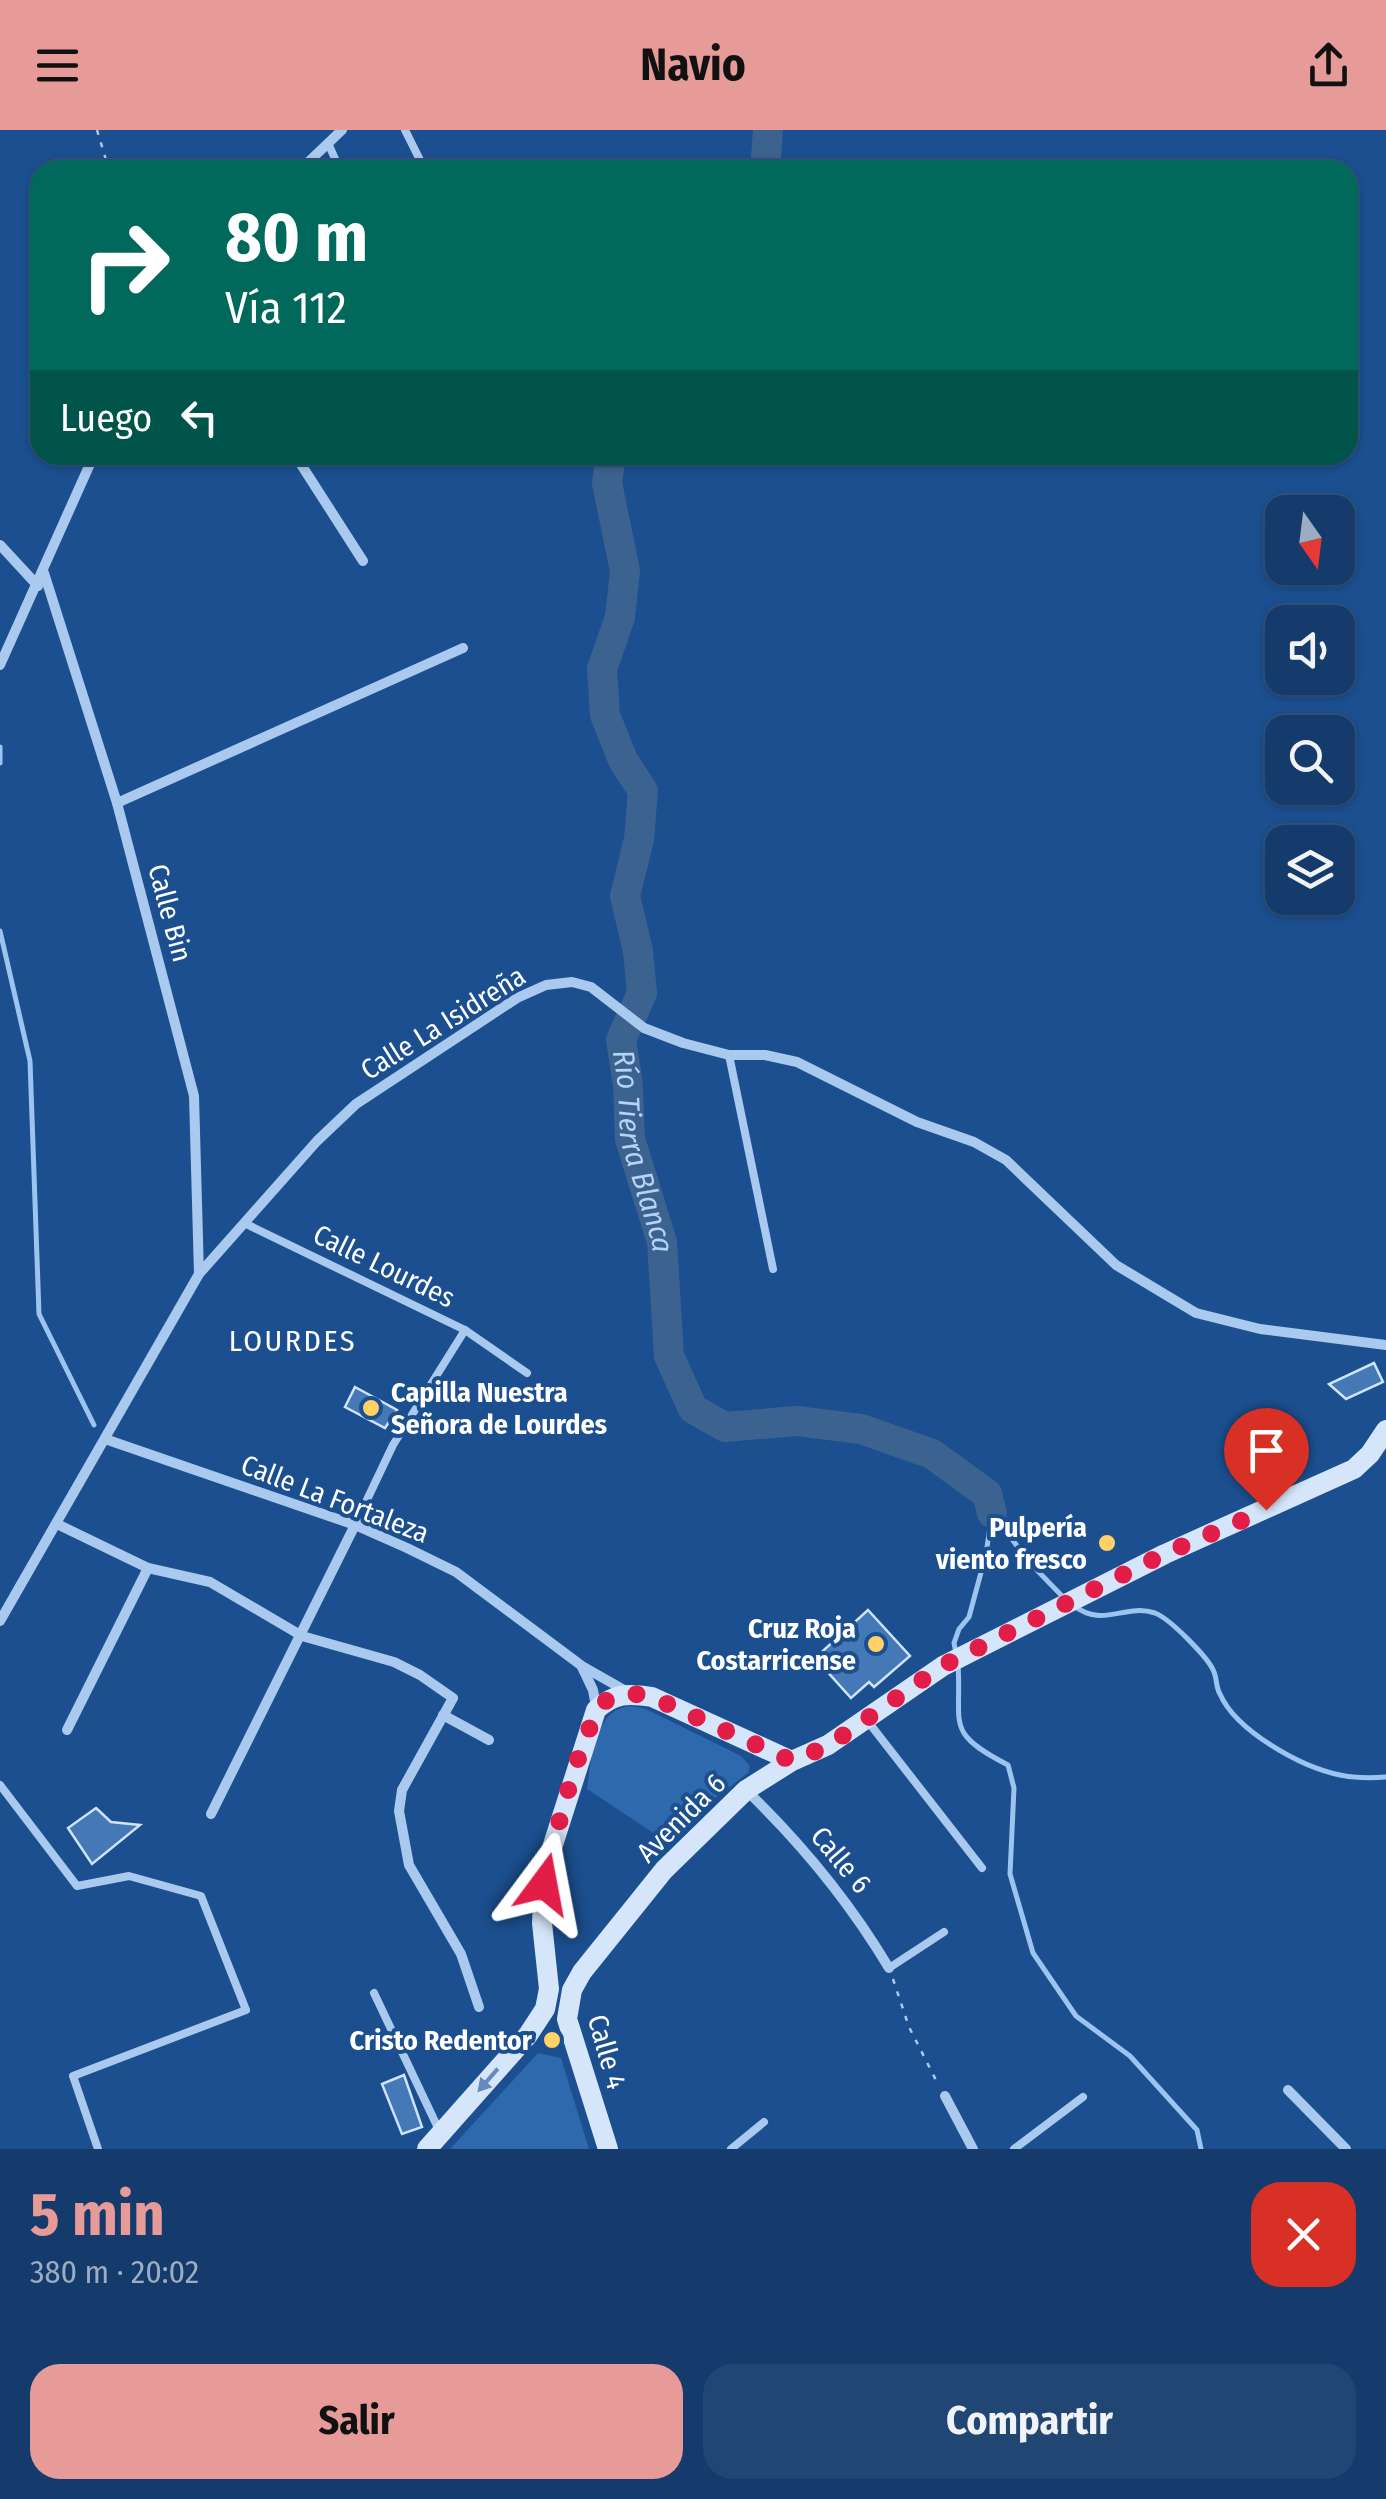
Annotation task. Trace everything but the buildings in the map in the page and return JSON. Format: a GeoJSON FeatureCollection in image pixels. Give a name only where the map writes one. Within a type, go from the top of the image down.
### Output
{"type":"FeatureCollection","features":[{"type":"Feature","properties":{"kind":"main road","name":"Avenida 6"},"geometry":{"type":"LineString","coordinates":[[582,1972],[664,1870],[746,1790],[792,1761],[815,1753],[942,1666],[1164,1554],[1344,1474],[1370,1454],[1386,1430]]}},
{"type":"Feature","properties":{"kind":"main road"},"geometry":{"type":"LineString","coordinates":[[540,2021],[548,1998],[542,1923],[551,1851],[611,1700],[652,1697],[792,1761]]}},
{"type":"Feature","properties":{"kind":"main road"},"geometry":{"type":"LineString","coordinates":[[746,1740],[760,1766],[746,1790]]}},
{"type":"Feature","properties":{"kind":"main road"},"geometry":{"type":"LineString","coordinates":[[548,1968],[560,1975],[582,1972]]}},
{"type":"Feature","properties":{"kind":"main road","name":"Calle 4"},"geometry":{"type":"LineString","coordinates":[[582,1972],[572,1990],[566,2019],[608,2149]]}},
{"type":"Feature","properties":{"kind":"main road"},"geometry":{"type":"LineString","coordinates":[[434,2141],[540,2021],[551,2014],[566,2019]]}},
{"type":"Feature","properties":{"kind":"street"},"geometry":{"type":"LineString","coordinates":[[311,160],[342,130]]}},
{"type":"Feature","properties":{"kind":"street"},"geometry":{"type":"LineString","coordinates":[[0,665],[90,465]]}},
{"type":"Feature","properties":{"kind":"street"},"geometry":{"type":"LineString","coordinates":[[301,465],[363,561]]}},
{"type":"Feature","properties":{"kind":"street"},"geometry":{"type":"LineString","coordinates":[[0,544],[38,586]]}},
{"type":"Feature","properties":{"kind":"street","name":"Calle Bin"},"geometry":{"type":"LineString","coordinates":[[44,573],[117,803],[194,1096],[200,1274]]}},
{"type":"Feature","properties":{"kind":"street"},"geometry":{"type":"LineString","coordinates":[[117,803],[463,648]]}},
{"type":"Feature","properties":{"kind":"street","name":"Calle La Isidreña"},"geometry":{"type":"LineString","coordinates":[[0,1621],[200,1274],[356,1104],[517,998],[546,985],[572,982],[591,987],[644,1028],[730,1055],[765,1055],[797,1062],[917,1122],[990,1151],[1006,1160],[1116,1265],[1196,1313],[1260,1329],[1386,1345]]}},
{"type":"Feature","properties":{"kind":"street","name":"Calle La Fortaleza"},"geometry":{"type":"LineString","coordinates":[[105,1440],[355,1525],[456,1572],[582,1666],[611,1700]]}},
{"type":"Feature","properties":{"kind":"street"},"geometry":{"type":"LineString","coordinates":[[58,1524],[148,1568],[210,1582],[302,1636],[394,1662],[420,1674],[453,1698],[402,1790],[401,1836],[409,1865],[460,1954],[479,2007]]}},
{"type":"Feature","properties":{"kind":"street"},"geometry":{"type":"LineString","coordinates":[[212,1814],[355,1525]]}},
{"type":"Feature","properties":{"kind":"street"},"geometry":{"type":"LineString","coordinates":[[67,1730],[148,1568]]}},
{"type":"Feature","properties":{"kind":"street"},"geometry":{"type":"LineString","coordinates":[[582,1666],[593,1690],[611,1700]]}},
{"type":"Feature","properties":{"kind":"street"},"geometry":{"type":"LineString","coordinates":[[444,1715],[489,1740]]}},
{"type":"Feature","properties":{"kind":"street","name":"Calle 6"},"geometry":{"type":"LineString","coordinates":[[746,1790],[830,1879],[889,1968]]}},
{"type":"Feature","properties":{"kind":"street"},"geometry":{"type":"LineString","coordinates":[[1288,2090],[1346,2149]]}},
{"type":"Feature","properties":{"kind":"street"},"geometry":{"type":"LineString","coordinates":[[944,2096],[973,2149]]}},
{"type":"Feature","properties":{"kind":"lane"},"geometry":{"type":"LineString","coordinates":[[406,130],[420,160]]}},
{"type":"Feature","properties":{"kind":"lane"},"geometry":{"type":"LineString","coordinates":[[328,144],[335,160]]}},
{"type":"Feature","properties":{"kind":"lane"},"geometry":{"type":"LineString","coordinates":[[730,1055],[773,1269]]}},
{"type":"Feature","properties":{"kind":"lane","name":"Calle Lourdes"},"geometry":{"type":"LineString","coordinates":[[244,1223],[465,1330],[393,1445],[355,1525]]}},
{"type":"Feature","properties":{"kind":"lane"},"geometry":{"type":"LineString","coordinates":[[465,1330],[527,1373]]}},
{"type":"Feature","properties":{"kind":"lane"},"geometry":{"type":"LineString","coordinates":[[866,1719],[982,1868]]}},
{"type":"Feature","properties":{"kind":"lane"},"geometry":{"type":"LineString","coordinates":[[0,1785],[77,1886],[129,1876],[201,1896],[246,2010],[73,2076],[98,2149]]}},
{"type":"Feature","properties":{"kind":"lane"},"geometry":{"type":"LineString","coordinates":[[889,1968],[944,1932]]}},
{"type":"Feature","properties":{"kind":"lane"},"geometry":{"type":"LineString","coordinates":[[374,1993],[434,2141]]}},
{"type":"Feature","properties":{"kind":"lane"},"geometry":{"type":"LineString","coordinates":[[1014,2149],[1083,2097]]}},
{"type":"Feature","properties":{"kind":"lane"},"geometry":{"type":"LineString","coordinates":[[732,2149],[764,2122]]}},
{"type":"Feature","properties":{"kind":"path"},"geometry":{"type":"LineString","coordinates":[[97,130],[106,160]]}},
{"type":"Feature","properties":{"kind":"path"},"geometry":{"type":"LineString","coordinates":[[889,1968],[909,2027],[944,2096]]}},
{"type":"Feature","properties":{"kind":"shaded area"},"geometry":{"type":"Polygon","coordinates":[[[619,1709],[646,1709],[741,1756],[750,1766],[748,1773],[704,1806],[667,1842],[587,1789],[602,1725],[619,1709]]]}},
{"type":"Feature","properties":{"kind":"shaded area"},"geometry":{"type":"Polygon","coordinates":[[[538,2053],[561,2058],[589,2149],[450,2149],[538,2053]]]}},
{"type":"Feature","properties":{"kind":"waterway","name":"Río Tierra Blanca"},"geometry":{"type":"LineString","coordinates":[[766,160],[768,130]]}},
{"type":"Feature","properties":{"kind":"waterway","name":"Río Tierra Blanca"},"geometry":{"type":"LineString","coordinates":[[610,465],[607,483],[625,571],[620,617],[602,669],[605,715],[623,760],[643,791],[639,839],[625,896],[638,951],[642,993],[621,1040],[630,1139],[662,1242],[669,1356],[693,1409],[725,1427],[797,1421],[861,1429],[932,1454],[987,1494],[992,1513]]}},
{"type":"Feature","properties":{"kind":"waterway"},"geometry":{"type":"LineString","coordinates":[[0,747],[0,763]]}},
{"type":"Feature","properties":{"kind":"waterway"},"geometry":{"type":"LineString","coordinates":[[0,931],[30,1061],[39,1314],[94,1425]]}},
{"type":"Feature","properties":{"kind":"waterway"},"geometry":{"type":"LineString","coordinates":[[956,1653],[954,1643],[969,1617],[992,1513]]}},
{"type":"Feature","properties":{"kind":"waterway"},"geometry":{"type":"LineString","coordinates":[[994,1515],[1029,1562],[1064,1598]]}},
{"type":"Feature","properties":{"kind":"waterway"},"geometry":{"type":"LineString","coordinates":[[1073,1605],[1094,1615],[1144,1611],[1161,1616],[1205,1658],[1228,1708],[1255,1734],[1289,1756],[1324,1771],[1351,1777],[1386,1777]]}},
{"type":"Feature","properties":{"kind":"waterway"},"geometry":{"type":"LineString","coordinates":[[958,1664],[959,1715],[965,1735],[1008,1765],[1014,1788],[1010,1874],[1033,1953],[1076,2016],[1130,2056],[1197,2130],[1201,2149]]}},
{"type":"Feature","properties":{"kind":"place","name":"Capilla Nuestra Señora de Lourdes"},"geometry":{"type":"Point","coordinates":[371,1408]}},
{"type":"Feature","properties":{"kind":"place","name":"Pulpería viento fresco"},"geometry":{"type":"Point","coordinates":[1107,1543]}},
{"type":"Feature","properties":{"kind":"place","name":"Cruz Roja Costarricense"},"geometry":{"type":"Point","coordinates":[876,1644]}},
{"type":"Feature","properties":{"kind":"place","name":"Cristo Redentor"},"geometry":{"type":"Point","coordinates":[552,2040]}},
{"type":"Feature","properties":{"kind":"district","name":"LOURDES"},"geometry":{"type":"Point","coordinates":[293,1341]}},
{"type":"Feature","properties":{"kind":"route"},"geometry":{"type":"LineString","coordinates":[[544,1884],[586,1738],[596,1710],[609,1698],[629,1693],[652,1697],[792,1761],[828,1746],[942,1666],[1164,1554],[1266,1510]]}}]}
